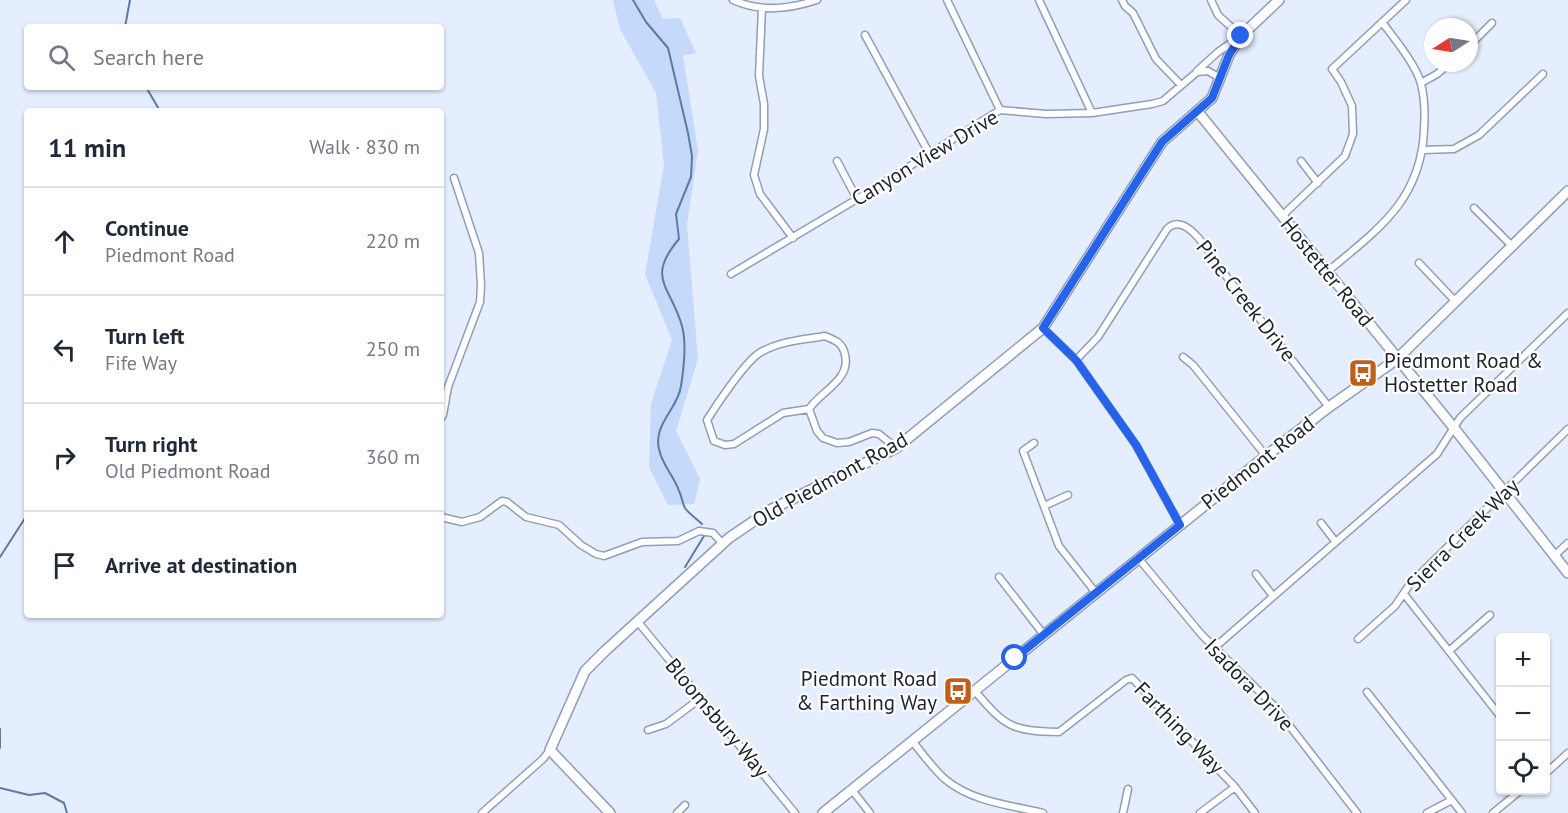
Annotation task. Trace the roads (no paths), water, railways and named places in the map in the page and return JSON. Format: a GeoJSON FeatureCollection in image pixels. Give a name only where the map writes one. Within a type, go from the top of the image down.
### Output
{"type":"FeatureCollection","features":[{"type":"Feature","properties":{"kind":"street"},"geometry":{"type":"LineString","coordinates":[[732,0],[762,8],[782,8],[817,0]]}},
{"type":"Feature","properties":{"kind":"street"},"geometry":{"type":"LineString","coordinates":[[947,0],[1000,110]]}},
{"type":"Feature","properties":{"kind":"street"},"geometry":{"type":"LineString","coordinates":[[1039,0],[1092,113]]}},
{"type":"Feature","properties":{"kind":"street"},"geometry":{"type":"LineString","coordinates":[[1122,0],[1133,13],[1155,59],[1181,84]]}},
{"type":"Feature","properties":{"kind":"street"},"geometry":{"type":"LineString","coordinates":[[1211,0],[1218,15],[1241,36]]}},
{"type":"Feature","properties":{"kind":"street","name":"Old Piedmont Road"},"geometry":{"type":"LineString","coordinates":[[482,813],[543,759],[550,750],[585,671],[604,651],[723,544],[770,510],[896,448],[1043,328],[1162,142],[1212,98],[1229,55],[1241,36],[1279,0]]}},
{"type":"Feature","properties":{"kind":"street"},"geometry":{"type":"LineString","coordinates":[[1282,216],[1345,156],[1353,134],[1352,106],[1332,69],[1406,0]]}},
{"type":"Feature","properties":{"kind":"street"},"geometry":{"type":"LineString","coordinates":[[762,8],[759,76],[764,104],[764,129],[754,175],[760,194],[793,238]]}},
{"type":"Feature","properties":{"kind":"street"},"geometry":{"type":"LineString","coordinates":[[1327,272],[1388,219],[1412,186],[1423,150],[1425,115],[1421,83],[1402,49],[1382,22]]}},
{"type":"Feature","properties":{"kind":"street"},"geometry":{"type":"LineString","coordinates":[[1478,37],[1492,22]]}},
{"type":"Feature","properties":{"kind":"street"},"geometry":{"type":"LineString","coordinates":[[865,35],[929,153]]}},
{"type":"Feature","properties":{"kind":"street","name":"Canyon View Drive"},"geometry":{"type":"LineString","coordinates":[[731,274],[1000,110],[1046,114],[1092,113],[1152,105],[1163,101],[1218,52],[1241,36]]}},
{"type":"Feature","properties":{"kind":"street"},"geometry":{"type":"LineString","coordinates":[[1197,72],[1209,70],[1220,78]]}},
{"type":"Feature","properties":{"kind":"street"},"geometry":{"type":"LineString","coordinates":[[1421,83],[1439,72]]}},
{"type":"Feature","properties":{"kind":"street"},"geometry":{"type":"LineString","coordinates":[[1423,150],[1454,149],[1479,135],[1543,74]]}},
{"type":"Feature","properties":{"kind":"street","name":"Hostetter Road"},"geometry":{"type":"LineString","coordinates":[[1197,112],[1454,428],[1568,573]]}},
{"type":"Feature","properties":{"kind":"street"},"geometry":{"type":"LineString","coordinates":[[837,161],[857,199]]}},
{"type":"Feature","properties":{"kind":"street"},"geometry":{"type":"LineString","coordinates":[[1301,161],[1318,183]]}},
{"type":"Feature","properties":{"kind":"street"},"geometry":{"type":"LineString","coordinates":[[444,409],[448,387],[480,302],[482,285],[479,253],[454,178]]}},
{"type":"Feature","properties":{"kind":"street","name":"Piedmont Road"},"geometry":{"type":"LineString","coordinates":[[823,813],[1266,456],[1329,407],[1397,359],[1568,191]]}},
{"type":"Feature","properties":{"kind":"street"},"geometry":{"type":"LineString","coordinates":[[1474,208],[1512,246]]}},
{"type":"Feature","properties":{"kind":"street","name":"Pine Creek Drive"},"geometry":{"type":"LineString","coordinates":[[1076,360],[1098,337],[1167,229],[1178,223],[1186,226],[1204,244],[1219,267],[1329,407]]}},
{"type":"Feature","properties":{"kind":"street"},"geometry":{"type":"LineString","coordinates":[[1419,263],[1456,302]]}},
{"type":"Feature","properties":{"kind":"street"},"geometry":{"type":"LineString","coordinates":[[1214,648],[1437,454],[1460,418],[1568,313]]}},
{"type":"Feature","properties":{"kind":"street"},"geometry":{"type":"LineString","coordinates":[[1043,328],[1076,360],[1136,445],[1180,525]]}},
{"type":"Feature","properties":{"kind":"street"},"geometry":{"type":"LineString","coordinates":[[825,336],[835,339],[842,345],[847,363],[836,384],[816,399],[809,409],[783,413],[734,444],[714,441],[707,420],[750,361],[759,353],[788,342],[825,336]]}},
{"type":"Feature","properties":{"kind":"street"},"geometry":{"type":"LineString","coordinates":[[1183,357],[1193,364],[1266,456]]}},
{"type":"Feature","properties":{"kind":"street"},"geometry":{"type":"LineString","coordinates":[[809,409],[817,431],[823,438],[837,442],[849,442],[872,433],[879,434],[896,448]]}},
{"type":"Feature","properties":{"kind":"street","name":"Sierra Creek Way"},"geometry":{"type":"LineString","coordinates":[[1358,639],[1395,606],[1410,584],[1568,429]]}},
{"type":"Feature","properties":{"kind":"street"},"geometry":{"type":"LineString","coordinates":[[1034,443],[1023,451],[1059,546],[1096,593]]}},
{"type":"Feature","properties":{"kind":"street"},"geometry":{"type":"LineString","coordinates":[[1044,506],[1068,495]]}},
{"type":"Feature","properties":{"kind":"street"},"geometry":{"type":"LineString","coordinates":[[444,519],[462,522],[480,516],[502,501],[507,502],[526,517],[559,525],[581,545],[604,556],[642,542],[678,541],[699,531],[713,533],[723,544]]}},
{"type":"Feature","properties":{"kind":"street"},"geometry":{"type":"LineString","coordinates":[[1321,523],[1335,541]]}},
{"type":"Feature","properties":{"kind":"street"},"geometry":{"type":"LineString","coordinates":[[1554,556],[1568,543]]}},
{"type":"Feature","properties":{"kind":"street","name":"Isadora Drive"},"geometry":{"type":"LineString","coordinates":[[1139,559],[1214,648],[1275,707],[1355,812]]}},
{"type":"Feature","properties":{"kind":"street"},"geometry":{"type":"LineString","coordinates":[[1256,574],[1273,596]]}},
{"type":"Feature","properties":{"kind":"street"},"geometry":{"type":"LineString","coordinates":[[999,577],[1044,634]]}},
{"type":"Feature","properties":{"kind":"street"},"geometry":{"type":"LineString","coordinates":[[1404,594],[1496,708]]}},
{"type":"Feature","properties":{"kind":"street"},"geometry":{"type":"LineString","coordinates":[[1449,651],[1490,615]]}},
{"type":"Feature","properties":{"kind":"street","name":"Bloomsbury Way"},"geometry":{"type":"LineString","coordinates":[[638,622],[795,813]]}},
{"type":"Feature","properties":{"kind":"street","name":"Farthing Way"},"geometry":{"type":"LineString","coordinates":[[975,691],[1007,724],[1034,731],[1059,732],[1126,680],[1132,678],[1235,787],[1255,813]]}},
{"type":"Feature","properties":{"kind":"street"},"geometry":{"type":"LineString","coordinates":[[1367,692],[1462,813]]}},
{"type":"Feature","properties":{"kind":"street"},"geometry":{"type":"LineString","coordinates":[[648,730],[666,724],[701,698]]}},
{"type":"Feature","properties":{"kind":"street"},"geometry":{"type":"LineString","coordinates":[[912,741],[944,779],[960,790],[977,798],[1043,813]]}},
{"type":"Feature","properties":{"kind":"street"},"geometry":{"type":"LineString","coordinates":[[550,750],[610,813]]}},
{"type":"Feature","properties":{"kind":"street"},"geometry":{"type":"LineString","coordinates":[[1550,769],[1568,753]]}},
{"type":"Feature","properties":{"kind":"street"},"geometry":{"type":"LineString","coordinates":[[1200,813],[1235,787]]}},
{"type":"Feature","properties":{"kind":"street"},"geometry":{"type":"LineString","coordinates":[[1123,813],[1128,789]]}},
{"type":"Feature","properties":{"kind":"street"},"geometry":{"type":"LineString","coordinates":[[852,790],[870,813]]}},
{"type":"Feature","properties":{"kind":"street"},"geometry":{"type":"LineString","coordinates":[[1493,813],[1515,795]]}},
{"type":"Feature","properties":{"kind":"street"},"geometry":{"type":"LineString","coordinates":[[1427,813],[1452,800]]}},
{"type":"Feature","properties":{"kind":"street"},"geometry":{"type":"LineString","coordinates":[[677,813],[685,805]]}},
{"type":"Feature","properties":{"kind":"waterway"},"geometry":{"type":"LineString","coordinates":[[126,24],[130,0]]}},
{"type":"Feature","properties":{"kind":"waterway"},"geometry":{"type":"LineString","coordinates":[[633,0],[646,22],[668,48],[692,156],[691,177],[676,214],[679,239],[669,253],[662,274],[684,333],[683,371],[679,394],[659,432],[658,440],[661,455],[685,508],[702,524]]}},
{"type":"Feature","properties":{"kind":"waterway"},"geometry":{"type":"LineString","coordinates":[[148,90],[158,108]]}},
{"type":"Feature","properties":{"kind":"waterway"},"geometry":{"type":"LineString","coordinates":[[0,557],[24,520]]}},
{"type":"Feature","properties":{"kind":"waterway"},"geometry":{"type":"LineString","coordinates":[[685,567],[704,536]]}},
{"type":"Feature","properties":{"kind":"waterway"},"geometry":{"type":"LineString","coordinates":[[0,729],[0,748]]}},
{"type":"Feature","properties":{"kind":"waterway"},"geometry":{"type":"LineString","coordinates":[[0,788],[29,795],[45,793],[64,803],[67,813]]}},
{"type":"Feature","properties":{"kind":"place","name":"Piedmont Road & Hostetter Road"},"geometry":{"type":"Point","coordinates":[1363,373]}},
{"type":"Feature","properties":{"kind":"place","name":"Piedmont Road & Farthing Way"},"geometry":{"type":"Point","coordinates":[958,691]}}]}
